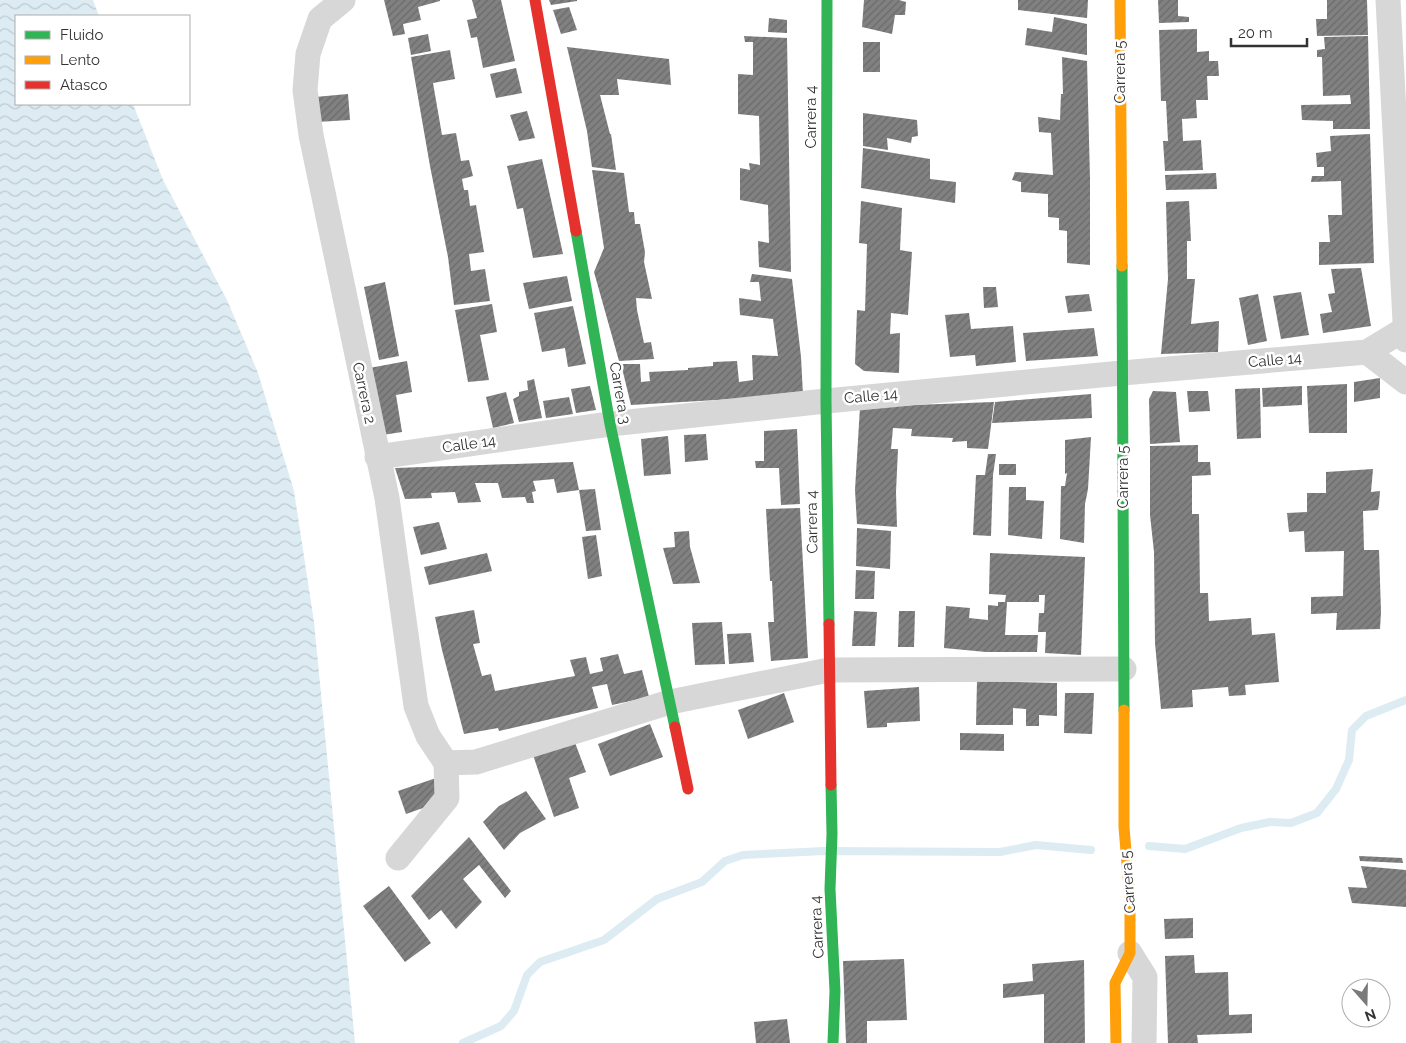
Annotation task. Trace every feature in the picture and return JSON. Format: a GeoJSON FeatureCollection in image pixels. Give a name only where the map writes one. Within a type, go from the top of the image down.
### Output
{"type":"FeatureCollection","features":[{"type":"Feature","properties":{"kind":"street","name":"Carrera 2"},"geometry":{"type":"LineString","coordinates":[[343,0],[320,19],[308,54],[305,90],[308,117],[386,498],[416,706],[428,736],[446,763]]}},
{"type":"Feature","properties":{"kind":"street","name":"Carrera 3"},"geometry":{"type":"LineString","coordinates":[[534,0],[610,424],[688,788]]}},
{"type":"Feature","properties":{"kind":"street","name":"Carrera 4"},"geometry":{"type":"LineString","coordinates":[[827,0],[826,400],[832,834],[830,889],[835,991],[833,1043]]}},
{"type":"Feature","properties":{"kind":"street","name":"Carrera 5"},"geometry":{"type":"LineString","coordinates":[[1116,1043],[1115,983],[1130,953],[1130,900],[1124,827],[1120,0]]}},
{"type":"Feature","properties":{"kind":"street"},"geometry":{"type":"LineString","coordinates":[[1394,15],[1406,340]]}},
{"type":"Feature","properties":{"kind":"street","name":"Calle 14"},"geometry":{"type":"LineString","coordinates":[[377,457],[610,424],[826,400],[1122,372],[1367,352],[1405,328]]}},
{"type":"Feature","properties":{"kind":"street"},"geometry":{"type":"LineString","coordinates":[[1367,352],[1406,382]]}},
{"type":"Feature","properties":{"kind":"street"},"geometry":{"type":"LineString","coordinates":[[398,858],[447,798],[446,763],[476,762],[670,702],[829,670],[1124,669]]}},
{"type":"Feature","properties":{"kind":"street"},"geometry":{"type":"LineString","coordinates":[[1130,953],[1145,977],[1144,1043]]}},
{"type":"Feature","properties":{"kind":"water"},"geometry":{"type":"Polygon","coordinates":[[[0,0],[93,0],[99,15],[15,15],[15,105],[133,105],[163,180],[227,300],[258,373],[294,491],[314,622],[355,1043],[0,1043],[0,0]]]}},
{"type":"Feature","properties":{"kind":"building"},"geometry":{"type":"Polygon","coordinates":[[[384,0],[440,1],[418,7],[421,20],[403,24],[405,34],[393,36],[384,0]]]}},
{"type":"Feature","properties":{"kind":"building"},"geometry":{"type":"Polygon","coordinates":[[[472,0],[501,0],[515,61],[483,68],[477,37],[471,38],[467,20],[477,18],[472,0]]]}},
{"type":"Feature","properties":{"kind":"building"},"geometry":{"type":"Polygon","coordinates":[[[549,0],[577,0],[577,1],[551,5],[549,0]]]}},
{"type":"Feature","properties":{"kind":"building"},"geometry":{"type":"Polygon","coordinates":[[[864,0],[899,0],[906,2],[905,15],[895,15],[892,34],[862,27],[864,0]]]}},
{"type":"Feature","properties":{"kind":"building"},"geometry":{"type":"Polygon","coordinates":[[[1018,0],[1088,0],[1087,18],[1018,10],[1018,0]]]}},
{"type":"Feature","properties":{"kind":"building"},"geometry":{"type":"Polygon","coordinates":[[[1158,0],[1178,0],[1178,16],[1189,17],[1189,22],[1159,23],[1158,0]]]}},
{"type":"Feature","properties":{"kind":"building"},"geometry":{"type":"Polygon","coordinates":[[[1327,0],[1367,0],[1368,35],[1317,36],[1316,19],[1327,19],[1327,0]]]}},
{"type":"Feature","properties":{"kind":"building"},"geometry":{"type":"Polygon","coordinates":[[[569,7],[577,30],[561,34],[553,10],[569,7]]]}},
{"type":"Feature","properties":{"kind":"building"},"geometry":{"type":"Polygon","coordinates":[[[1054,17],[1087,24],[1087,55],[1025,45],[1027,28],[1052,32],[1054,17]]]}},
{"type":"Feature","properties":{"kind":"building"},"geometry":{"type":"Polygon","coordinates":[[[769,18],[787,20],[787,33],[768,32],[769,18]]]}},
{"type":"Feature","properties":{"kind":"building"},"geometry":{"type":"Polygon","coordinates":[[[1197,29],[1197,52],[1209,51],[1209,61],[1218,61],[1219,76],[1207,76],[1208,100],[1196,100],[1197,118],[1182,119],[1183,141],[1201,140],[1203,170],[1165,171],[1163,141],[1168,141],[1166,101],[1161,101],[1159,30],[1197,29]]]}},
{"type":"Feature","properties":{"kind":"building"},"geometry":{"type":"Polygon","coordinates":[[[428,34],[431,51],[411,55],[408,38],[428,34]]]}},
{"type":"Feature","properties":{"kind":"building"},"geometry":{"type":"Polygon","coordinates":[[[744,36],[787,38],[791,272],[759,267],[758,241],[769,243],[768,205],[740,200],[740,168],[750,170],[749,163],[760,165],[759,116],[738,114],[738,74],[753,75],[753,42],[745,42],[744,36]]]}},
{"type":"Feature","properties":{"kind":"building"},"geometry":{"type":"Polygon","coordinates":[[[1368,36],[1370,129],[1333,129],[1333,121],[1302,120],[1301,105],[1351,104],[1350,95],[1323,96],[1322,57],[1317,57],[1317,50],[1325,49],[1324,37],[1368,36]]]}},
{"type":"Feature","properties":{"kind":"building"},"geometry":{"type":"Polygon","coordinates":[[[863,42],[880,42],[880,72],[863,72],[863,42]]]}},
{"type":"Feature","properties":{"kind":"building"},"geometry":{"type":"Polygon","coordinates":[[[567,47],[669,59],[671,85],[617,79],[619,95],[600,95],[611,134],[616,170],[592,167],[587,131],[567,47]]]}},
{"type":"Feature","properties":{"kind":"building"},"geometry":{"type":"Polygon","coordinates":[[[450,50],[455,79],[433,83],[442,135],[456,133],[461,161],[469,160],[473,176],[462,179],[464,190],[468,190],[470,206],[476,205],[484,252],[469,254],[471,271],[485,269],[490,301],[454,305],[448,257],[411,57],[450,50]]]}},
{"type":"Feature","properties":{"kind":"building"},"geometry":{"type":"Polygon","coordinates":[[[1062,57],[1087,61],[1090,265],[1067,263],[1067,231],[1059,230],[1059,218],[1048,217],[1048,194],[1021,192],[1021,182],[1012,180],[1015,172],[1053,175],[1051,133],[1039,132],[1038,117],[1060,120],[1061,94],[1063,94],[1062,57]]]}},
{"type":"Feature","properties":{"kind":"building"},"geometry":{"type":"Polygon","coordinates":[[[516,68],[522,93],[496,98],[490,74],[516,68]]]}},
{"type":"Feature","properties":{"kind":"building"},"geometry":{"type":"Polygon","coordinates":[[[348,94],[350,120],[317,122],[315,97],[348,94]]]}},
{"type":"Feature","properties":{"kind":"building"},"geometry":{"type":"Polygon","coordinates":[[[527,111],[535,138],[519,141],[510,115],[527,111]]]}},
{"type":"Feature","properties":{"kind":"building"},"geometry":{"type":"Polygon","coordinates":[[[863,113],[917,120],[918,136],[912,137],[911,143],[887,138],[888,150],[863,146],[863,113]]]}},
{"type":"Feature","properties":{"kind":"building"},"geometry":{"type":"Polygon","coordinates":[[[1370,134],[1374,263],[1319,265],[1319,242],[1330,242],[1328,215],[1342,215],[1341,181],[1311,182],[1312,176],[1324,176],[1324,167],[1317,167],[1316,153],[1331,151],[1330,136],[1370,134]]]}},
{"type":"Feature","properties":{"kind":"building"},"geometry":{"type":"Polygon","coordinates":[[[863,148],[930,159],[930,179],[956,182],[955,203],[861,188],[863,148]]]}},
{"type":"Feature","properties":{"kind":"building"},"geometry":{"type":"Polygon","coordinates":[[[542,159],[563,254],[533,258],[523,208],[517,209],[507,166],[542,159]]]}},
{"type":"Feature","properties":{"kind":"building"},"geometry":{"type":"Polygon","coordinates":[[[592,170],[624,173],[629,212],[634,212],[635,224],[640,224],[645,252],[644,262],[652,299],[636,298],[637,310],[644,343],[651,342],[654,359],[619,361],[594,272],[604,248],[592,170]]]}},
{"type":"Feature","properties":{"kind":"building"},"geometry":{"type":"Polygon","coordinates":[[[1216,173],[1217,189],[1166,190],[1165,175],[1216,173]]]}},
{"type":"Feature","properties":{"kind":"building"},"geometry":{"type":"Polygon","coordinates":[[[861,201],[902,208],[900,250],[912,252],[908,315],[891,313],[890,334],[900,333],[899,373],[864,371],[855,364],[857,310],[865,311],[867,244],[859,243],[861,201]]]}},
{"type":"Feature","properties":{"kind":"building"},"geometry":{"type":"Polygon","coordinates":[[[1189,201],[1191,241],[1187,241],[1187,279],[1195,279],[1191,324],[1219,321],[1218,352],[1161,354],[1168,279],[1166,202],[1189,201]]]}},
{"type":"Feature","properties":{"kind":"building"},"geometry":{"type":"Polygon","coordinates":[[[1361,268],[1371,326],[1323,333],[1320,314],[1332,312],[1328,294],[1335,293],[1331,269],[1361,268]]]}},
{"type":"Feature","properties":{"kind":"building"},"geometry":{"type":"Polygon","coordinates":[[[752,274],[792,279],[801,357],[803,395],[631,405],[621,364],[640,364],[641,382],[650,381],[649,372],[688,370],[688,368],[713,366],[713,362],[737,361],[739,382],[753,380],[752,355],[778,356],[773,319],[740,315],[739,298],[761,301],[759,282],[750,282],[752,274]]]}},
{"type":"Feature","properties":{"kind":"building"},"geometry":{"type":"Polygon","coordinates":[[[567,276],[572,301],[529,309],[523,283],[567,276]]]}},
{"type":"Feature","properties":{"kind":"building"},"geometry":{"type":"Polygon","coordinates":[[[385,282],[399,356],[379,360],[364,287],[385,282]]]}},
{"type":"Feature","properties":{"kind":"building"},"geometry":{"type":"Polygon","coordinates":[[[983,287],[996,287],[998,307],[984,308],[983,287]]]}},
{"type":"Feature","properties":{"kind":"building"},"geometry":{"type":"Polygon","coordinates":[[[1301,292],[1309,335],[1281,339],[1273,296],[1301,292]]]}},
{"type":"Feature","properties":{"kind":"building"},"geometry":{"type":"Polygon","coordinates":[[[1089,294],[1092,311],[1068,313],[1065,296],[1089,294]]]}},
{"type":"Feature","properties":{"kind":"building"},"geometry":{"type":"Polygon","coordinates":[[[1258,294],[1267,341],[1248,345],[1239,298],[1258,294]]]}},
{"type":"Feature","properties":{"kind":"building"},"geometry":{"type":"Polygon","coordinates":[[[492,304],[497,332],[480,335],[489,380],[468,382],[455,310],[492,304]]]}},
{"type":"Feature","properties":{"kind":"building"},"geometry":{"type":"Polygon","coordinates":[[[573,306],[586,364],[568,367],[565,348],[542,352],[534,313],[573,306]]]}},
{"type":"Feature","properties":{"kind":"building"},"geometry":{"type":"Polygon","coordinates":[[[969,313],[971,329],[1013,326],[1016,362],[976,366],[975,355],[950,357],[945,315],[969,313]]]}},
{"type":"Feature","properties":{"kind":"building"},"geometry":{"type":"Polygon","coordinates":[[[1094,328],[1098,356],[1026,361],[1023,333],[1094,328]]]}},
{"type":"Feature","properties":{"kind":"building"},"geometry":{"type":"Polygon","coordinates":[[[407,361],[412,392],[396,395],[402,432],[376,436],[364,369],[407,361]]]}},
{"type":"Feature","properties":{"kind":"building"},"geometry":{"type":"Polygon","coordinates":[[[1380,378],[1380,398],[1354,402],[1354,382],[1380,378]]]}},
{"type":"Feature","properties":{"kind":"building"},"geometry":{"type":"Polygon","coordinates":[[[534,379],[542,418],[519,422],[513,399],[519,396],[519,392],[528,390],[527,381],[534,379]]]}},
{"type":"Feature","properties":{"kind":"building"},"geometry":{"type":"Polygon","coordinates":[[[1347,384],[1347,433],[1309,433],[1307,386],[1347,384]]]}},
{"type":"Feature","properties":{"kind":"building"},"geometry":{"type":"Polygon","coordinates":[[[590,386],[596,410],[576,413],[571,389],[590,386]]]}},
{"type":"Feature","properties":{"kind":"building"},"geometry":{"type":"Polygon","coordinates":[[[1302,386],[1302,405],[1263,407],[1262,388],[1302,386]]]}},
{"type":"Feature","properties":{"kind":"building"},"geometry":{"type":"Polygon","coordinates":[[[1260,388],[1261,438],[1237,439],[1235,389],[1260,388]]]}},
{"type":"Feature","properties":{"kind":"building"},"geometry":{"type":"Polygon","coordinates":[[[1153,391],[1176,392],[1180,442],[1150,444],[1149,399],[1153,391]]]}},
{"type":"Feature","properties":{"kind":"building"},"geometry":{"type":"Polygon","coordinates":[[[1187,391],[1208,391],[1210,411],[1189,412],[1187,391]]]}},
{"type":"Feature","properties":{"kind":"building"},"geometry":{"type":"Polygon","coordinates":[[[506,392],[514,423],[493,428],[486,397],[506,392]]]}},
{"type":"Feature","properties":{"kind":"building"},"geometry":{"type":"Polygon","coordinates":[[[1091,394],[1092,418],[992,423],[995,402],[1091,394]]]}},
{"type":"Feature","properties":{"kind":"building"},"geometry":{"type":"Polygon","coordinates":[[[569,397],[573,414],[546,418],[543,401],[569,397]]]}},
{"type":"Feature","properties":{"kind":"building"},"geometry":{"type":"Polygon","coordinates":[[[994,402],[988,449],[967,448],[967,441],[952,442],[953,438],[911,436],[912,429],[893,428],[891,449],[898,449],[897,527],[857,524],[855,490],[860,407],[994,402]]]}},
{"type":"Feature","properties":{"kind":"building"},"geometry":{"type":"Polygon","coordinates":[[[797,429],[800,504],[781,505],[779,468],[756,468],[755,461],[764,461],[764,431],[797,429]]]}},
{"type":"Feature","properties":{"kind":"building"},"geometry":{"type":"Polygon","coordinates":[[[706,434],[708,460],[685,462],[684,435],[706,434]]]}},
{"type":"Feature","properties":{"kind":"building"},"geometry":{"type":"Polygon","coordinates":[[[668,436],[671,474],[644,476],[641,439],[668,436]]]}},
{"type":"Feature","properties":{"kind":"building"},"geometry":{"type":"Polygon","coordinates":[[[1091,437],[1088,489],[1085,504],[1084,543],[1060,539],[1061,486],[1065,486],[1067,473],[1065,474],[1065,440],[1091,437]]]}},
{"type":"Feature","properties":{"kind":"building"},"geometry":{"type":"Polygon","coordinates":[[[1198,445],[1198,462],[1210,462],[1211,475],[1192,476],[1192,514],[1199,514],[1200,593],[1208,593],[1209,621],[1251,618],[1252,635],[1275,633],[1279,682],[1245,685],[1246,695],[1229,696],[1228,687],[1192,690],[1193,707],[1161,709],[1155,643],[1154,552],[1150,515],[1150,446],[1198,445]]]}},
{"type":"Feature","properties":{"kind":"building"},"geometry":{"type":"Polygon","coordinates":[[[988,454],[996,454],[993,475],[991,536],[973,535],[976,475],[985,475],[988,454]]]}},
{"type":"Feature","properties":{"kind":"building"},"geometry":{"type":"Polygon","coordinates":[[[573,462],[579,490],[557,493],[554,479],[533,481],[536,491],[532,492],[534,503],[527,503],[525,497],[502,498],[498,483],[475,483],[481,502],[458,503],[455,492],[431,493],[432,498],[405,499],[395,468],[573,462]]]}},
{"type":"Feature","properties":{"kind":"building"},"geometry":{"type":"Polygon","coordinates":[[[999,464],[1016,464],[1016,475],[999,475],[999,464]]]}},
{"type":"Feature","properties":{"kind":"building"},"geometry":{"type":"Polygon","coordinates":[[[1373,469],[1371,492],[1380,491],[1379,504],[1378,510],[1363,511],[1364,550],[1379,550],[1380,629],[1336,630],[1337,613],[1311,614],[1311,597],[1343,596],[1344,551],[1305,552],[1304,531],[1289,532],[1287,513],[1307,512],[1307,493],[1326,493],[1326,472],[1373,469]]]}},
{"type":"Feature","properties":{"kind":"building"},"geometry":{"type":"Polygon","coordinates":[[[1009,487],[1026,487],[1026,500],[1044,501],[1042,539],[1008,535],[1009,487]]]}},
{"type":"Feature","properties":{"kind":"building"},"geometry":{"type":"Polygon","coordinates":[[[595,489],[601,530],[586,531],[579,490],[595,489]]]}},
{"type":"Feature","properties":{"kind":"building"},"geometry":{"type":"Polygon","coordinates":[[[800,508],[808,658],[771,661],[768,622],[774,622],[766,509],[800,508]]]}},
{"type":"Feature","properties":{"kind":"building"},"geometry":{"type":"Polygon","coordinates":[[[439,522],[447,549],[421,555],[413,527],[439,522]]]}},
{"type":"Feature","properties":{"kind":"building"},"geometry":{"type":"Polygon","coordinates":[[[857,528],[891,531],[890,569],[856,566],[857,528]]]}},
{"type":"Feature","properties":{"kind":"building"},"geometry":{"type":"Polygon","coordinates":[[[689,531],[690,547],[700,583],[673,584],[663,548],[675,547],[674,532],[689,531]]]}},
{"type":"Feature","properties":{"kind":"building"},"geometry":{"type":"Polygon","coordinates":[[[596,535],[602,576],[588,579],[582,537],[596,535]]]}},
{"type":"Feature","properties":{"kind":"building"},"geometry":{"type":"Polygon","coordinates":[[[487,553],[492,571],[429,585],[424,567],[487,553]]]}},
{"type":"Feature","properties":{"kind":"building"},"geometry":{"type":"Polygon","coordinates":[[[990,553],[1085,557],[1081,655],[1045,653],[1046,632],[1038,632],[1039,613],[1044,613],[1045,595],[1039,595],[1039,602],[1005,602],[1006,595],[989,594],[990,553]]]}},
{"type":"Feature","properties":{"kind":"building"},"geometry":{"type":"Polygon","coordinates":[[[856,570],[875,571],[874,599],[855,599],[856,570]]]}},
{"type":"Feature","properties":{"kind":"building"},"geometry":{"type":"Polygon","coordinates":[[[998,602],[1007,602],[1005,635],[1038,635],[1037,652],[986,652],[944,648],[946,606],[970,608],[969,618],[988,620],[988,605],[998,606],[998,602]]]}},
{"type":"Feature","properties":{"kind":"building"},"geometry":{"type":"Polygon","coordinates":[[[474,610],[480,643],[473,644],[482,676],[491,674],[495,691],[575,676],[570,660],[586,657],[590,674],[603,671],[600,658],[618,654],[624,674],[642,670],[649,697],[612,705],[607,684],[592,687],[598,708],[499,731],[498,728],[464,734],[435,617],[474,610]]]}},
{"type":"Feature","properties":{"kind":"building"},"geometry":{"type":"Polygon","coordinates":[[[854,611],[877,612],[875,646],[852,646],[854,611]]]}},
{"type":"Feature","properties":{"kind":"building"},"geometry":{"type":"Polygon","coordinates":[[[899,611],[915,611],[914,647],[898,647],[899,611]]]}},
{"type":"Feature","properties":{"kind":"building"},"geometry":{"type":"Polygon","coordinates":[[[722,622],[725,664],[695,665],[692,623],[722,622]]]}},
{"type":"Feature","properties":{"kind":"building"},"geometry":{"type":"Polygon","coordinates":[[[751,633],[754,662],[729,664],[727,634],[751,633]]]}},
{"type":"Feature","properties":{"kind":"building"},"geometry":{"type":"Polygon","coordinates":[[[977,681],[1057,683],[1057,716],[1039,715],[1039,726],[1026,726],[1026,709],[1013,708],[1013,725],[976,725],[977,681]]]}},
{"type":"Feature","properties":{"kind":"building"},"geometry":{"type":"Polygon","coordinates":[[[919,687],[920,721],[887,723],[887,727],[867,728],[864,691],[919,687]]]}},
{"type":"Feature","properties":{"kind":"building"},"geometry":{"type":"Polygon","coordinates":[[[784,693],[794,722],[748,739],[738,710],[784,693]]]}},
{"type":"Feature","properties":{"kind":"building"},"geometry":{"type":"Polygon","coordinates":[[[1065,693],[1094,693],[1092,734],[1064,733],[1065,693]]]}},
{"type":"Feature","properties":{"kind":"building"},"geometry":{"type":"Polygon","coordinates":[[[650,724],[663,757],[610,776],[598,744],[650,724]]]}},
{"type":"Feature","properties":{"kind":"building"},"geometry":{"type":"Polygon","coordinates":[[[960,733],[1004,734],[1004,751],[960,750],[960,733]]]}},
{"type":"Feature","properties":{"kind":"building"},"geometry":{"type":"Polygon","coordinates":[[[574,740],[586,772],[569,778],[579,808],[554,817],[533,755],[574,740]]]}},
{"type":"Feature","properties":{"kind":"building"},"geometry":{"type":"Polygon","coordinates":[[[436,778],[443,801],[406,814],[398,791],[436,778]]]}},
{"type":"Feature","properties":{"kind":"building"},"geometry":{"type":"Polygon","coordinates":[[[526,791],[546,819],[520,833],[504,850],[483,822],[499,806],[526,791]]]}},
{"type":"Feature","properties":{"kind":"building"},"geometry":{"type":"Polygon","coordinates":[[[469,837],[511,891],[505,898],[479,865],[463,879],[482,902],[456,929],[441,910],[429,920],[411,896],[469,837]]]}},
{"type":"Feature","properties":{"kind":"building"},"geometry":{"type":"Polygon","coordinates":[[[1359,856],[1402,858],[1403,863],[1360,861],[1359,856]]]}},
{"type":"Feature","properties":{"kind":"building"},"geometry":{"type":"Polygon","coordinates":[[[1361,866],[1406,870],[1406,907],[1352,903],[1348,887],[1367,888],[1361,866]]]}},
{"type":"Feature","properties":{"kind":"building"},"geometry":{"type":"Polygon","coordinates":[[[389,886],[431,943],[405,962],[363,906],[389,886]]]}},
{"type":"Feature","properties":{"kind":"building"},"geometry":{"type":"Polygon","coordinates":[[[1193,918],[1193,938],[1165,939],[1164,919],[1193,918]]]}},
{"type":"Feature","properties":{"kind":"building"},"geometry":{"type":"Polygon","coordinates":[[[1194,955],[1195,973],[1228,972],[1229,1015],[1252,1014],[1252,1033],[1197,1035],[1198,1043],[1168,1043],[1165,956],[1194,955]]]}},
{"type":"Feature","properties":{"kind":"building"},"geometry":{"type":"Polygon","coordinates":[[[904,959],[907,1020],[867,1021],[867,1043],[846,1043],[843,961],[904,959]]]}},
{"type":"Feature","properties":{"kind":"building"},"geometry":{"type":"Polygon","coordinates":[[[1084,960],[1085,1043],[1044,1043],[1044,994],[1003,998],[1003,984],[1033,981],[1032,964],[1084,960]]]}},
{"type":"Feature","properties":{"kind":"building"},"geometry":{"type":"Polygon","coordinates":[[[787,1019],[790,1043],[756,1043],[754,1022],[787,1019]]]}},
{"type":"Feature","properties":{"kind":"waterway"},"geometry":{"type":"LineString","coordinates":[[1149,846],[1185,849],[1241,828],[1270,822],[1291,823],[1317,813],[1336,789],[1349,760],[1352,730],[1366,716],[1406,700]]}},
{"type":"Feature","properties":{"kind":"waterway"},"geometry":{"type":"LineString","coordinates":[[463,1043],[501,1026],[514,1011],[527,975],[540,962],[604,940],[657,899],[702,882],[725,861],[743,855],[824,851],[1000,852],[1036,845],[1091,850]]}},
{"type":"Feature","properties":{"kind":"traffic: fast"},"geometry":{"type":"LineString","coordinates":[[827,0],[826,401],[829,624]]}},
{"type":"Feature","properties":{"kind":"traffic: fast"},"geometry":{"type":"LineString","coordinates":[[576,231],[610,424],[675,727]]}},
{"type":"Feature","properties":{"kind":"traffic: fast"},"geometry":{"type":"LineString","coordinates":[[1122,266],[1124,710]]}},
{"type":"Feature","properties":{"kind":"traffic: fast"},"geometry":{"type":"LineString","coordinates":[[831,785],[830,889],[835,991],[833,1043]]}},
{"type":"Feature","properties":{"kind":"traffic: slow"},"geometry":{"type":"LineString","coordinates":[[1120,0],[1122,266]]}},
{"type":"Feature","properties":{"kind":"traffic: slow"},"geometry":{"type":"LineString","coordinates":[[1116,1043],[1115,983],[1130,953],[1130,900],[1124,827],[1124,710]]}},
{"type":"Feature","properties":{"kind":"traffic: jam"},"geometry":{"type":"LineString","coordinates":[[535,0],[576,231]]}},
{"type":"Feature","properties":{"kind":"traffic: jam"},"geometry":{"type":"LineString","coordinates":[[829,624],[831,785]]}},
{"type":"Feature","properties":{"kind":"traffic: jam"},"geometry":{"type":"LineString","coordinates":[[675,727],[688,789]]}}]}
